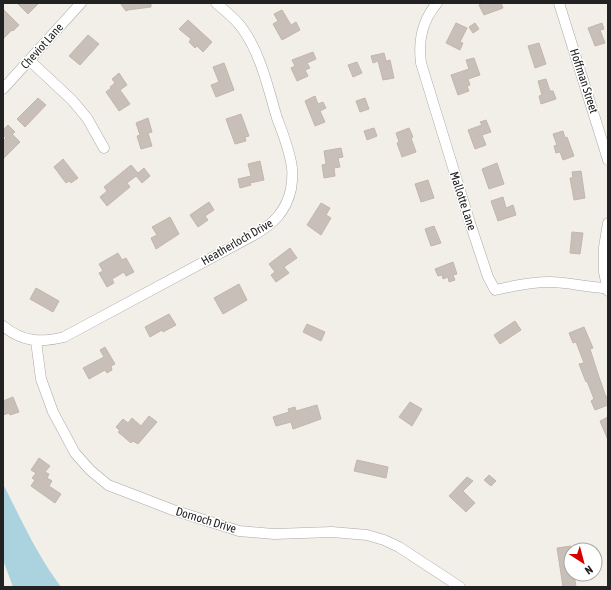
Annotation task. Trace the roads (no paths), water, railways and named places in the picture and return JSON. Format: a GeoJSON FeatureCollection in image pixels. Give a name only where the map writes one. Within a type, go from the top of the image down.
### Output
{"type":"FeatureCollection","features":[{"type":"Feature","properties":{"kind":"street","name":"Cheviot Lane"},"geometry":{"type":"LineString","coordinates":[[3,89],[81,3]]}},
{"type":"Feature","properties":{"kind":"street","name":"Heatherloch Drive"},"geometry":{"type":"LineString","coordinates":[[3,326],[21,337],[36,341],[58,339],[78,330],[254,235],[274,222],[287,201],[291,190],[292,168],[253,46],[242,29],[230,15],[216,3]]}},
{"type":"Feature","properties":{"kind":"street","name":"Mallotte Lane"},"geometry":{"type":"LineString","coordinates":[[437,3],[431,10],[423,26],[420,44],[421,63],[470,223],[488,277],[495,290],[513,286],[550,282],[586,287],[608,288]]}},
{"type":"Feature","properties":{"kind":"street","name":"Hoffman Street"},"geometry":{"type":"LineString","coordinates":[[559,3],[608,160]]}},
{"type":"Feature","properties":{"kind":"street"},"geometry":{"type":"LineString","coordinates":[[29,60],[72,100],[87,118],[104,148]]}},
{"type":"Feature","properties":{"kind":"street"},"geometry":{"type":"LineString","coordinates":[[608,223],[604,248],[604,272],[608,291]]}},
{"type":"Feature","properties":{"kind":"street","name":"Dornoch Drive"},"geometry":{"type":"LineString","coordinates":[[36,341],[40,379],[56,419],[75,453],[82,462],[98,478],[108,485],[173,510],[240,531],[274,534],[332,532],[367,535],[399,547],[460,587]]}},
{"type":"Feature","properties":{"kind":"water"},"geometry":{"type":"Polygon","coordinates":[[[3,484],[37,550],[61,587],[13,587],[3,560],[3,484]]]}}]}
